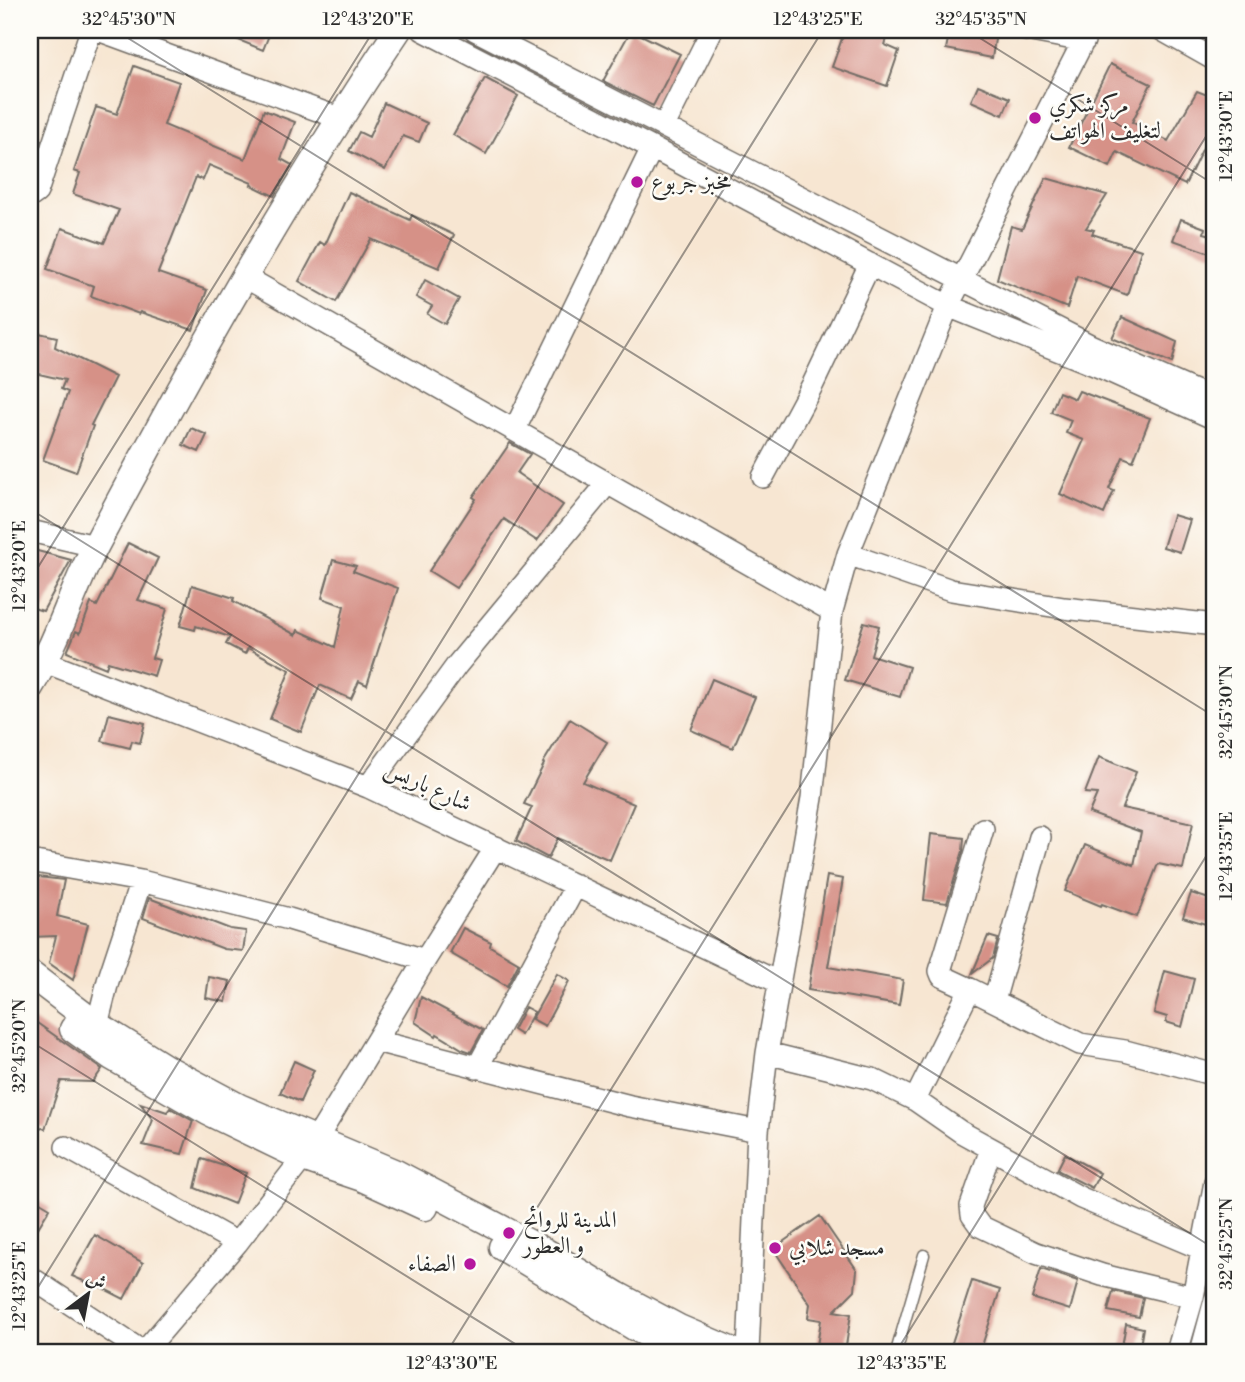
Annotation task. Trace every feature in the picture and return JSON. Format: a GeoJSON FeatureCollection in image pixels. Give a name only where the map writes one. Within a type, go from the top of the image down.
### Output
{"type":"FeatureCollection","features":[{"type":"Feature","properties":{"kind":"street"},"geometry":{"type":"LineString","coordinates":[[30,197],[37,192],[91,30]]}},
{"type":"Feature","properties":{"kind":"street"},"geometry":{"type":"LineString","coordinates":[[98,30],[339,118]]}},
{"type":"Feature","properties":{"kind":"street"},"geometry":{"type":"LineString","coordinates":[[30,687],[46,662],[95,546],[245,277],[339,118],[398,30]]}},
{"type":"Feature","properties":{"kind":"street"},"geometry":{"type":"LineString","coordinates":[[423,30],[652,148],[948,306],[1102,368],[1215,419]]}},
{"type":"Feature","properties":{"kind":"street"},"geometry":{"type":"LineString","coordinates":[[475,30],[961,281],[1090,345],[1215,400]]}},
{"type":"Feature","properties":{"kind":"street"},"geometry":{"type":"LineString","coordinates":[[664,126],[712,30]]}},
{"type":"Feature","properties":{"kind":"street"},"geometry":{"type":"LineString","coordinates":[[748,1352],[758,1131],[766,1053],[812,798],[832,611],[848,554],[948,306],[1086,35],[1026,30]]}},
{"type":"Feature","properties":{"kind":"street"},"geometry":{"type":"LineString","coordinates":[[1162,30],[1215,60]]}},
{"type":"Feature","properties":{"kind":"street"},"geometry":{"type":"LineString","coordinates":[[515,429],[652,148]]}},
{"type":"Feature","properties":{"kind":"street"},"geometry":{"type":"LineString","coordinates":[[763,477],[813,384],[870,264]]}},
{"type":"Feature","properties":{"kind":"street"},"geometry":{"type":"LineString","coordinates":[[245,277],[832,611]]}},
{"type":"Feature","properties":{"kind":"street"},"geometry":{"type":"LineString","coordinates":[[368,787],[457,665],[607,484]]}},
{"type":"Feature","properties":{"kind":"street"},"geometry":{"type":"LineString","coordinates":[[30,531],[95,546]]}},
{"type":"Feature","properties":{"kind":"street"},"geometry":{"type":"LineString","coordinates":[[848,554],[951,590],[1063,608],[1215,625]]}},
{"type":"Feature","properties":{"kind":"street","name":"شارع باريس"},"geometry":{"type":"LineString","coordinates":[[46,662],[368,787],[778,982]]}},
{"type":"Feature","properties":{"kind":"street"},"geometry":{"type":"LineString","coordinates":[[983,829],[940,971],[942,976],[1080,1044],[1125,1051],[1215,1075]]}},
{"type":"Feature","properties":{"kind":"street"},"geometry":{"type":"LineString","coordinates":[[994,1001],[1040,837]]}},
{"type":"Feature","properties":{"kind":"street"},"geometry":{"type":"LineString","coordinates":[[30,1277],[144,1352],[237,1243],[310,1149],[496,847]]}},
{"type":"Feature","properties":{"kind":"street"},"geometry":{"type":"LineString","coordinates":[[30,861],[141,881],[289,919],[425,960]]}},
{"type":"Feature","properties":{"kind":"street"},"geometry":{"type":"LineString","coordinates":[[97,1025],[108,981],[141,881]]}},
{"type":"Feature","properties":{"kind":"street"},"geometry":{"type":"LineString","coordinates":[[477,1068],[576,886]]}},
{"type":"Feature","properties":{"kind":"street"},"geometry":{"type":"LineString","coordinates":[[30,974],[97,1025],[166,1068],[362,1178],[474,1231],[681,1352]]}},
{"type":"Feature","properties":{"kind":"street"},"geometry":{"type":"LineString","coordinates":[[915,1100],[970,989]]}},
{"type":"Feature","properties":{"kind":"street"},"geometry":{"type":"LineString","coordinates":[[30,996],[112,1057],[208,1112],[310,1149],[396,1173],[546,1252],[668,1323],[734,1352]]}},
{"type":"Feature","properties":{"kind":"street"},"geometry":{"type":"LineString","coordinates":[[376,1041],[630,1106],[758,1131]]}},
{"type":"Feature","properties":{"kind":"street"},"geometry":{"type":"LineString","coordinates":[[766,1053],[872,1079],[915,1100],[961,1132],[1081,1198],[1202,1249]]}},
{"type":"Feature","properties":{"kind":"street"},"geometry":{"type":"LineString","coordinates":[[66,1147],[237,1243]]}},
{"type":"Feature","properties":{"kind":"street"},"geometry":{"type":"LineString","coordinates":[[991,1149],[971,1206],[972,1215],[980,1226],[1036,1253],[1091,1271],[1193,1297]]}},
{"type":"Feature","properties":{"kind":"street"},"geometry":{"type":"LineString","coordinates":[[1177,1352],[1193,1297],[1215,1182]]}},
{"type":"Feature","properties":{"kind":"street"},"geometry":{"type":"LineString","coordinates":[[1201,1352],[1215,1300]]}},
{"type":"Feature","properties":{"kind":"lane"},"geometry":{"type":"LineString","coordinates":[[896,1352],[924,1255]]}},
{"type":"Feature","properties":{"kind":"building"},"geometry":{"type":"Polygon","coordinates":[[[214,30],[271,30],[263,50],[214,30]]]}},
{"type":"Feature","properties":{"kind":"building"},"geometry":{"type":"Polygon","coordinates":[[[631,30],[680,54],[653,106],[603,81],[631,30]]]}},
{"type":"Feature","properties":{"kind":"building"},"geometry":{"type":"Polygon","coordinates":[[[845,30],[874,30],[888,35],[885,45],[899,51],[887,86],[832,67],[845,30]]]}},
{"type":"Feature","properties":{"kind":"building"},"geometry":{"type":"Polygon","coordinates":[[[950,30],[996,33],[992,58],[946,49],[950,30]]]}},
{"type":"Feature","properties":{"kind":"building"},"geometry":{"type":"Polygon","coordinates":[[[1110,64],[1151,84],[1132,122],[1168,141],[1197,91],[1215,98],[1215,123],[1185,185],[1117,152],[1110,167],[1069,147],[1110,64]]]}},
{"type":"Feature","properties":{"kind":"building"},"geometry":{"type":"Polygon","coordinates":[[[134,66],[179,82],[164,125],[245,159],[264,110],[295,122],[281,159],[292,165],[274,196],[251,185],[252,183],[209,165],[203,180],[196,177],[158,273],[207,290],[193,330],[91,296],[94,286],[47,269],[62,228],[104,243],[119,210],[73,194],[80,173],[74,171],[96,107],[117,114],[134,66]]]}},
{"type":"Feature","properties":{"kind":"building"},"geometry":{"type":"Polygon","coordinates":[[[485,78],[518,96],[486,154],[453,135],[485,78]]]}},
{"type":"Feature","properties":{"kind":"building"},"geometry":{"type":"Polygon","coordinates":[[[978,85],[1010,98],[1003,115],[971,101],[978,85]]]}},
{"type":"Feature","properties":{"kind":"building"},"geometry":{"type":"Polygon","coordinates":[[[384,103],[427,123],[419,142],[403,136],[385,170],[349,151],[359,132],[369,137],[384,103]]]}},
{"type":"Feature","properties":{"kind":"building"},"geometry":{"type":"Polygon","coordinates":[[[1046,178],[1107,195],[1086,228],[1094,230],[1092,234],[1141,250],[1127,295],[1077,276],[1067,308],[997,279],[1011,226],[1022,229],[1046,178]]]}},
{"type":"Feature","properties":{"kind":"building"},"geometry":{"type":"Polygon","coordinates":[[[349,192],[410,220],[412,215],[454,235],[439,268],[371,239],[336,302],[299,281],[320,242],[325,245],[349,192]]]}},
{"type":"Feature","properties":{"kind":"building"},"geometry":{"type":"Polygon","coordinates":[[[1181,219],[1205,228],[1204,233],[1215,236],[1215,255],[1173,240],[1181,219]]]}},
{"type":"Feature","properties":{"kind":"building"},"geometry":{"type":"Polygon","coordinates":[[[425,280],[459,299],[445,324],[427,314],[432,306],[416,297],[425,280]]]}},
{"type":"Feature","properties":{"kind":"building"},"geometry":{"type":"Polygon","coordinates":[[[1122,317],[1177,342],[1172,363],[1112,338],[1122,317]]]}},
{"type":"Feature","properties":{"kind":"building"},"geometry":{"type":"Polygon","coordinates":[[[30,331],[57,337],[55,347],[115,377],[91,425],[93,426],[76,472],[43,460],[68,392],[61,389],[65,380],[30,372],[30,331]]]}},
{"type":"Feature","properties":{"kind":"building"},"geometry":{"type":"Polygon","coordinates":[[[1079,391],[1150,418],[1133,461],[1123,457],[1109,489],[1114,491],[1104,514],[1060,494],[1084,440],[1066,433],[1071,420],[1051,412],[1059,392],[1075,399],[1079,391]]]}},
{"type":"Feature","properties":{"kind":"building"},"geometry":{"type":"Polygon","coordinates":[[[191,428],[207,435],[199,452],[183,445],[191,428]]]}},
{"type":"Feature","properties":{"kind":"building"},"geometry":{"type":"Polygon","coordinates":[[[510,443],[530,454],[517,473],[563,505],[537,541],[504,519],[456,588],[429,571],[476,499],[473,497],[510,443]]]}},
{"type":"Feature","properties":{"kind":"building"},"geometry":{"type":"Polygon","coordinates":[[[1173,515],[1190,520],[1180,552],[1163,547],[1173,515]]]}},
{"type":"Feature","properties":{"kind":"building"},"geometry":{"type":"Polygon","coordinates":[[[128,543],[158,558],[138,600],[167,609],[152,658],[159,660],[154,676],[108,662],[106,668],[67,652],[76,631],[80,633],[91,603],[97,606],[128,543]]]}},
{"type":"Feature","properties":{"kind":"building"},"geometry":{"type":"Polygon","coordinates":[[[30,549],[71,560],[43,611],[30,607],[30,549]]]}},
{"type":"Feature","properties":{"kind":"building"},"geometry":{"type":"Polygon","coordinates":[[[333,560],[356,566],[353,571],[398,588],[367,685],[359,681],[351,699],[320,685],[301,732],[270,719],[290,670],[248,648],[245,654],[226,644],[230,637],[196,626],[195,630],[180,626],[192,585],[234,598],[233,601],[296,635],[298,630],[335,647],[344,606],[322,598],[333,560]]]}},
{"type":"Feature","properties":{"kind":"building"},"geometry":{"type":"Polygon","coordinates":[[[864,622],[879,626],[871,655],[909,667],[900,697],[845,680],[864,622]]]}},
{"type":"Feature","properties":{"kind":"building"},"geometry":{"type":"Polygon","coordinates":[[[712,679],[755,697],[733,748],[691,730],[712,679]]]}},
{"type":"Feature","properties":{"kind":"building"},"geometry":{"type":"Polygon","coordinates":[[[109,714],[145,723],[140,743],[132,741],[130,748],[102,741],[109,714]]]}},
{"type":"Feature","properties":{"kind":"building"},"geometry":{"type":"Polygon","coordinates":[[[570,719],[607,742],[583,782],[634,804],[610,860],[558,838],[548,858],[516,841],[532,807],[524,804],[543,763],[570,719]]]}},
{"type":"Feature","properties":{"kind":"building"},"geometry":{"type":"Polygon","coordinates":[[[1099,757],[1136,772],[1122,808],[1193,823],[1183,869],[1158,864],[1137,917],[1065,891],[1085,845],[1134,865],[1141,832],[1089,813],[1097,794],[1085,793],[1099,757]]]}},
{"type":"Feature","properties":{"kind":"building"},"geometry":{"type":"Polygon","coordinates":[[[931,834],[964,838],[963,851],[947,903],[924,900],[931,834]]]}},
{"type":"Feature","properties":{"kind":"building"},"geometry":{"type":"Polygon","coordinates":[[[30,876],[64,880],[57,916],[88,924],[73,980],[49,963],[56,936],[30,937],[30,876]]]}},
{"type":"Feature","properties":{"kind":"building"},"geometry":{"type":"Polygon","coordinates":[[[827,876],[843,879],[828,967],[903,980],[899,1005],[808,990],[827,876]]]}},
{"type":"Feature","properties":{"kind":"building"},"geometry":{"type":"Polygon","coordinates":[[[1191,893],[1215,901],[1215,927],[1183,917],[1191,893]]]}},
{"type":"Feature","properties":{"kind":"building"},"geometry":{"type":"Polygon","coordinates":[[[149,898],[230,929],[246,931],[243,951],[224,949],[143,918],[149,898]]]}},
{"type":"Feature","properties":{"kind":"building"},"geometry":{"type":"Polygon","coordinates":[[[463,928],[491,942],[490,946],[519,963],[507,986],[450,953],[463,928]]]}},
{"type":"Feature","properties":{"kind":"building"},"geometry":{"type":"Polygon","coordinates":[[[988,936],[998,939],[993,958],[972,974],[988,936]]]}},
{"type":"Feature","properties":{"kind":"building"},"geometry":{"type":"Polygon","coordinates":[[[1165,971],[1194,979],[1182,1027],[1166,1022],[1167,1017],[1154,1013],[1165,971]]]}},
{"type":"Feature","properties":{"kind":"building"},"geometry":{"type":"Polygon","coordinates":[[[557,974],[569,981],[545,1026],[532,1019],[557,974]]]}},
{"type":"Feature","properties":{"kind":"building"},"geometry":{"type":"Polygon","coordinates":[[[209,977],[230,981],[226,1002],[206,998],[209,977]]]}},
{"type":"Feature","properties":{"kind":"building"},"geometry":{"type":"Polygon","coordinates":[[[421,997],[483,1030],[471,1052],[437,1034],[436,1036],[415,1022],[421,997]]]}},
{"type":"Feature","properties":{"kind":"building"},"geometry":{"type":"Polygon","coordinates":[[[525,1007],[534,1012],[521,1035],[513,1030],[525,1007]]]}},
{"type":"Feature","properties":{"kind":"building"},"geometry":{"type":"Polygon","coordinates":[[[30,1018],[102,1069],[93,1082],[61,1081],[45,1129],[30,1123],[30,1018]]]}},
{"type":"Feature","properties":{"kind":"building"},"geometry":{"type":"Polygon","coordinates":[[[294,1061],[314,1070],[300,1102],[280,1093],[294,1061]]]}},
{"type":"Feature","properties":{"kind":"building"},"geometry":{"type":"Polygon","coordinates":[[[140,1103],[167,1112],[170,1108],[193,1121],[182,1154],[143,1145],[153,1120],[140,1103]]]}},
{"type":"Feature","properties":{"kind":"building"},"geometry":{"type":"Polygon","coordinates":[[[1065,1154],[1100,1173],[1092,1188],[1057,1170],[1065,1154]]]}},
{"type":"Feature","properties":{"kind":"building"},"geometry":{"type":"Polygon","coordinates":[[[202,1159],[246,1173],[234,1204],[195,1188],[202,1159]]]}},
{"type":"Feature","properties":{"kind":"building"},"geometry":{"type":"Polygon","coordinates":[[[30,1196],[50,1208],[30,1241],[30,1196]]]}},
{"type":"Feature","properties":{"kind":"building"},"geometry":{"type":"Polygon","coordinates":[[[820,1216],[857,1270],[855,1290],[834,1311],[851,1314],[845,1352],[816,1352],[821,1320],[808,1318],[810,1304],[776,1253],[777,1246],[820,1216]]]}},
{"type":"Feature","properties":{"kind":"building"},"geometry":{"type":"Polygon","coordinates":[[[95,1235],[143,1263],[124,1299],[89,1281],[88,1283],[72,1276],[95,1235]]]}},
{"type":"Feature","properties":{"kind":"building"},"geometry":{"type":"Polygon","coordinates":[[[1041,1269],[1078,1281],[1070,1310],[1032,1298],[1041,1269]]]}},
{"type":"Feature","properties":{"kind":"building"},"geometry":{"type":"Polygon","coordinates":[[[972,1281],[1000,1290],[980,1352],[949,1352],[972,1281]]]}},
{"type":"Feature","properties":{"kind":"building"},"geometry":{"type":"Polygon","coordinates":[[[1113,1291],[1143,1298],[1139,1317],[1108,1311],[1113,1291]]]}},
{"type":"Feature","properties":{"kind":"building"},"geometry":{"type":"Polygon","coordinates":[[[1126,1324],[1143,1328],[1139,1352],[1121,1352],[1126,1324]]]}},
{"type":"Feature","properties":{"kind":"place","name":"مركز شكري لتغليف الهواتف"},"geometry":{"type":"Point","coordinates":[1035,118]}},
{"type":"Feature","properties":{"kind":"place","name":"مخبز جربوع"},"geometry":{"type":"Point","coordinates":[637,182]}},
{"type":"Feature","properties":{"kind":"place","name":"المدينة للروائح و العطور"},"geometry":{"type":"Point","coordinates":[509,1233]}},
{"type":"Feature","properties":{"kind":"place","name":"مسجد شلابي"},"geometry":{"type":"Point","coordinates":[775,1248]}},
{"type":"Feature","properties":{"kind":"place","name":"الصفاء"},"geometry":{"type":"Point","coordinates":[470,1264]}}]}
